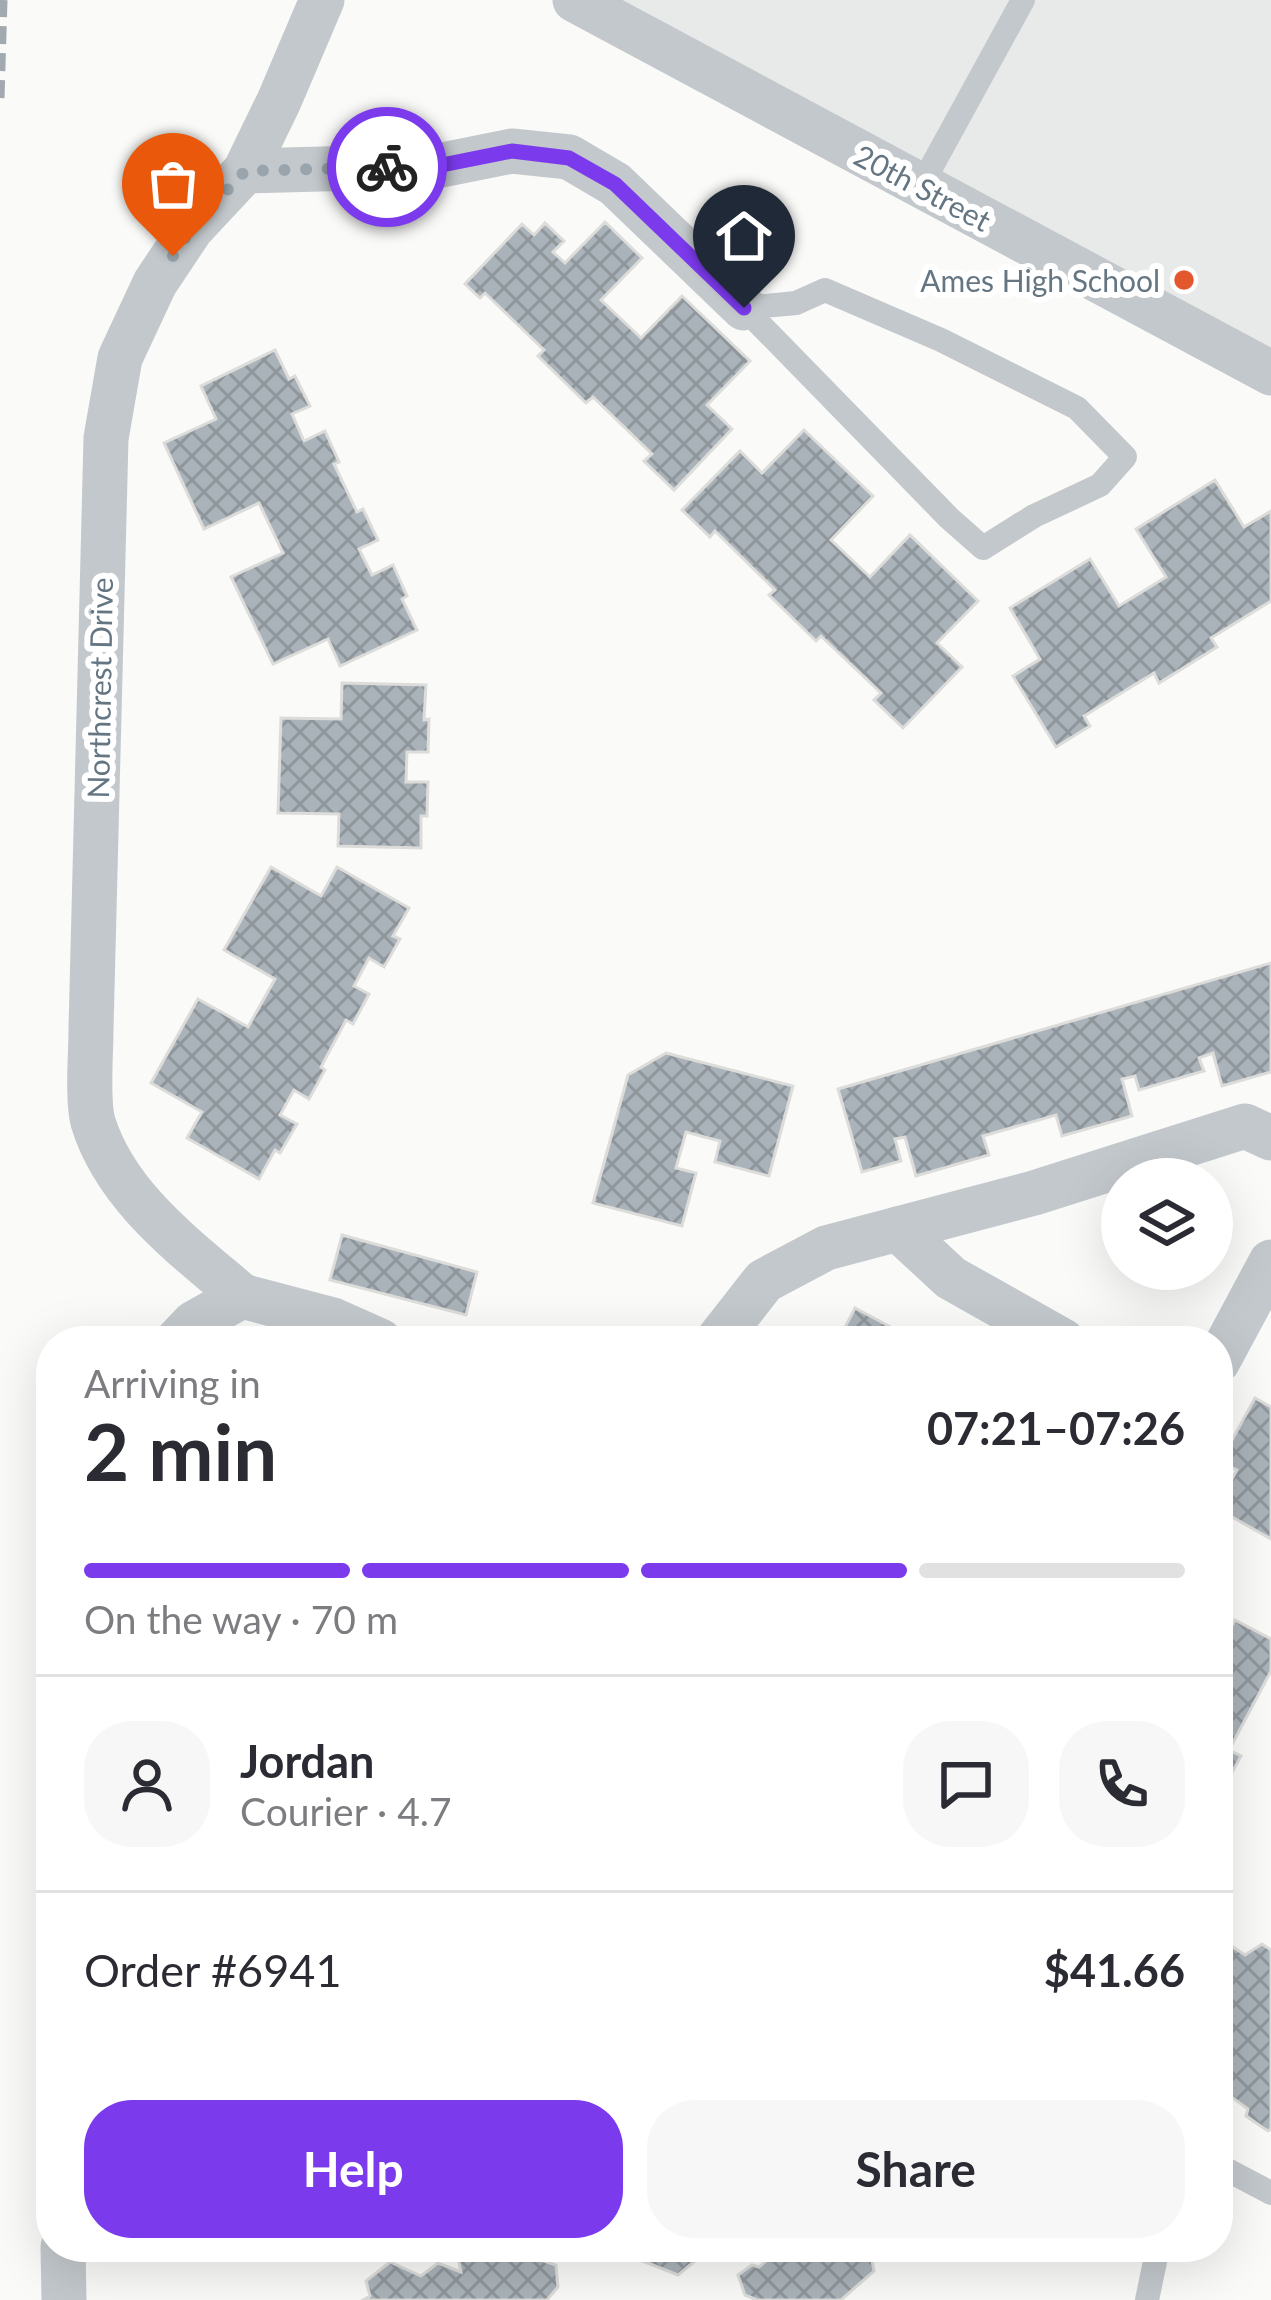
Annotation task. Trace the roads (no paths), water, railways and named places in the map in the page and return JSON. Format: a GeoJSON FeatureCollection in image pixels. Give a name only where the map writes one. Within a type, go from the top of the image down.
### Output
{"type":"FeatureCollection","features":[{"type":"Feature","properties":{"kind":"street","name":"Northcrest Drive"},"geometry":{"type":"LineString","coordinates":[[242,1296],[176,1239],[118,1178],[92,1119],[106,438],[120,358],[155,284],[191,229],[245,171],[322,0]]}},
{"type":"Feature","properties":{"kind":"street","name":"20th Street"},"geometry":{"type":"LineString","coordinates":[[574,0],[1271,373]]}},
{"type":"Feature","properties":{"kind":"street"},"geometry":{"type":"LineString","coordinates":[[245,171],[437,166],[512,151],[569,158],[615,184],[744,308]]}},
{"type":"Feature","properties":{"kind":"street"},"geometry":{"type":"LineString","coordinates":[[729,1326],[764,1281],[826,1248],[1034,1193],[1245,1126],[1271,1138]]}},
{"type":"Feature","properties":{"kind":"street"},"geometry":{"type":"LineString","coordinates":[[898,1229],[951,1278],[1036,1326]]}},
{"type":"Feature","properties":{"kind":"street"},"geometry":{"type":"LineString","coordinates":[[1233,1333],[1271,1262]]}},
{"type":"Feature","properties":{"kind":"street"},"geometry":{"type":"LineString","coordinates":[[191,1326],[242,1296],[346,1326]]}},
{"type":"Feature","properties":{"kind":"street"},"geometry":{"type":"LineString","coordinates":[[63,2262],[64,2300]]}},
{"type":"Feature","properties":{"kind":"lane"},"geometry":{"type":"LineString","coordinates":[[921,186],[1023,0]]}},
{"type":"Feature","properties":{"kind":"lane"},"geometry":{"type":"LineString","coordinates":[[825,290],[941,340],[1077,408],[1125,457],[1100,485],[1034,516],[983,548],[744,308],[796,304],[825,290]]}},
{"type":"Feature","properties":{"kind":"lane"},"geometry":{"type":"LineString","coordinates":[[1233,2173],[1271,2193]]}},
{"type":"Feature","properties":{"kind":"lane"},"geometry":{"type":"LineString","coordinates":[[1147,2300],[1155,2262]]}},
{"type":"Feature","properties":{"kind":"railway"},"geometry":{"type":"LineString","coordinates":[[0,98],[3,0]]}},
{"type":"Feature","properties":{"kind":"place","name":"Ames High School"},"geometry":{"type":"Point","coordinates":[1184,280]}}]}
